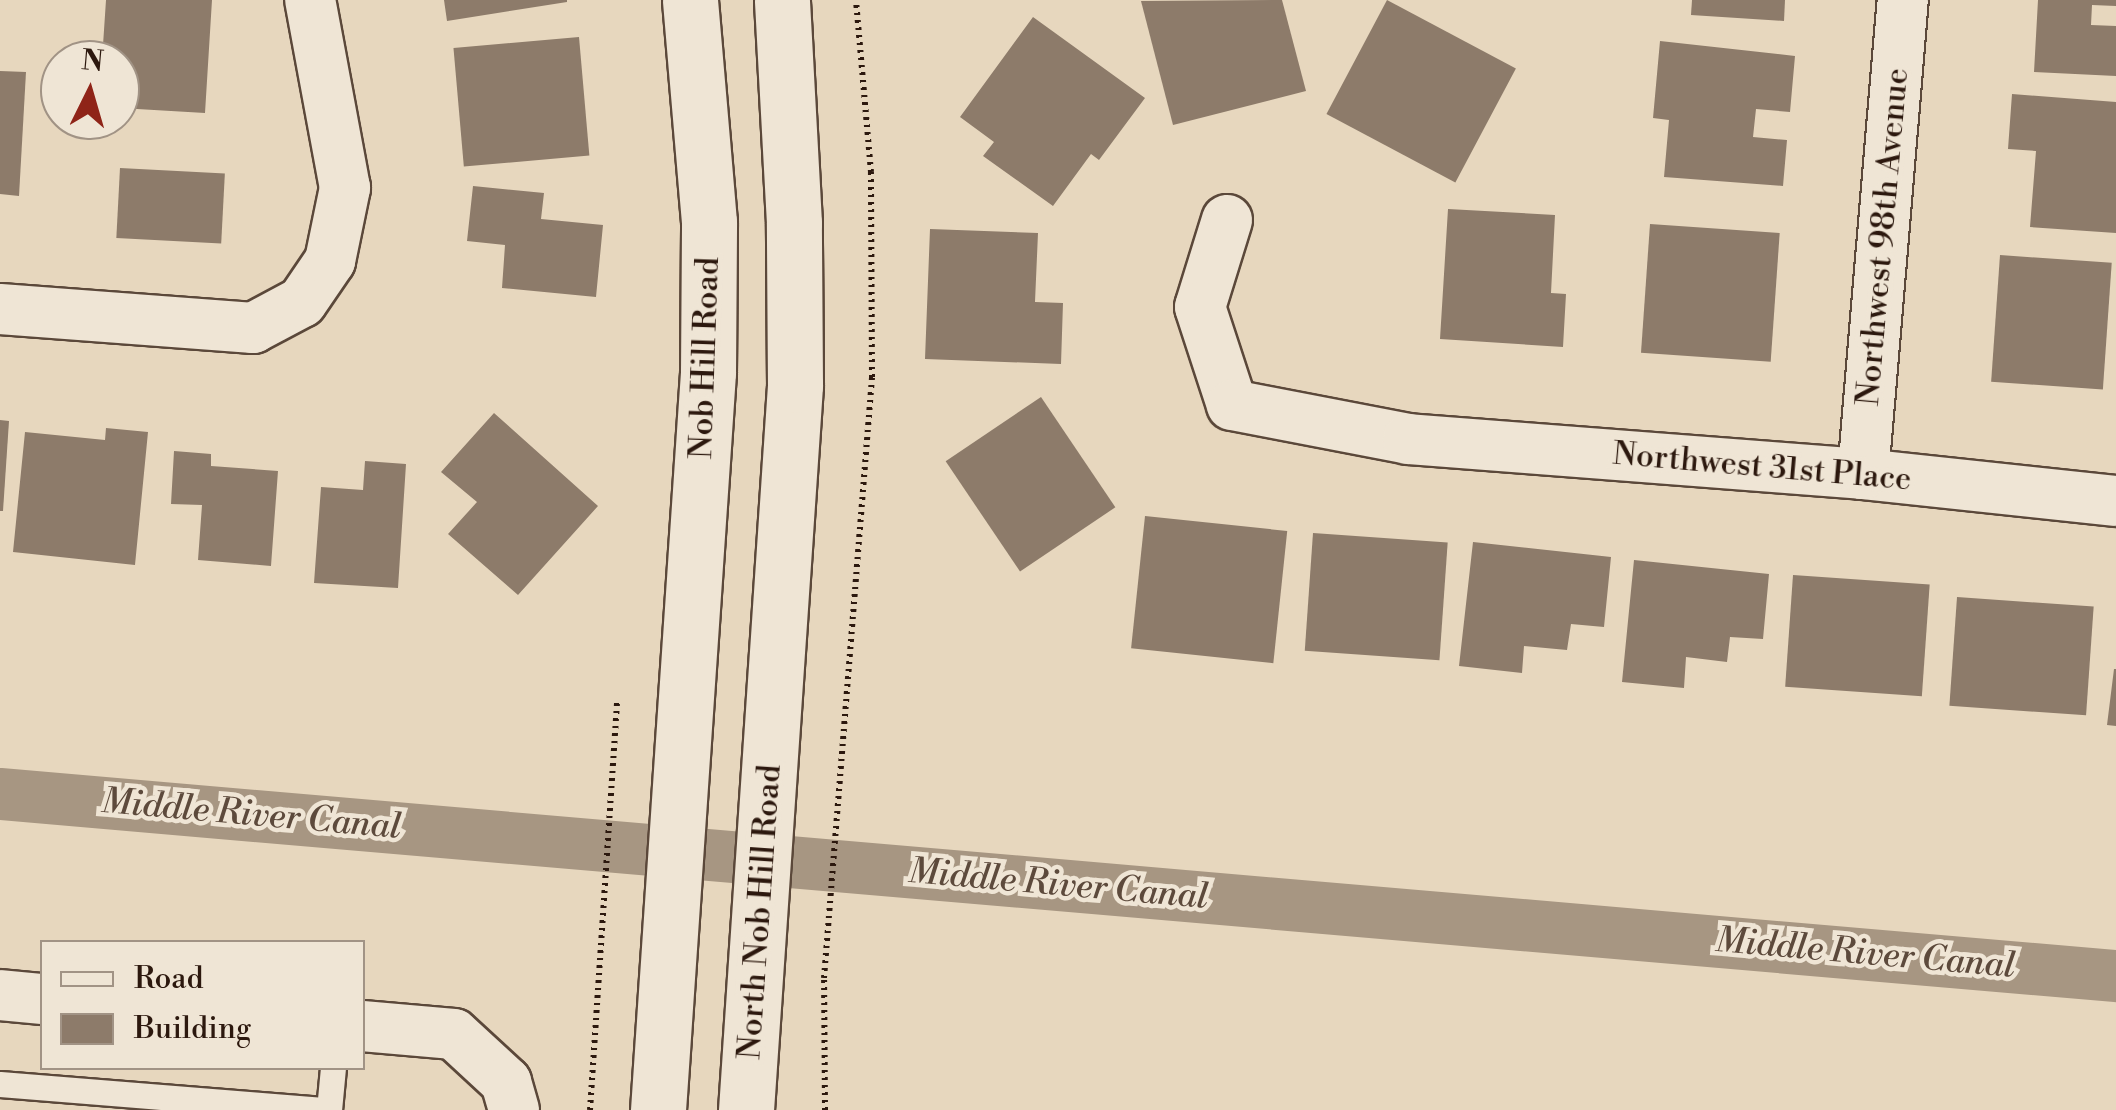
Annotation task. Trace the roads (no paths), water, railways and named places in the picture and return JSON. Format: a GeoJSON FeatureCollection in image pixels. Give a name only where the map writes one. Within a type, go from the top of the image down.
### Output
{"type":"FeatureCollection","features":[{"type":"Feature","properties":{"kind":"main road","name":"Nob Hill Road"},"geometry":{"type":"LineString","coordinates":[[658,1110],[708,372],[709,259],[690,0]]}},
{"type":"Feature","properties":{"kind":"main road","name":"North Nob Hill Road"},"geometry":{"type":"LineString","coordinates":[[746,1110],[795,385],[794,223],[782,0]]}},
{"type":"Feature","properties":{"kind":"street"},"geometry":{"type":"LineString","coordinates":[[0,309],[253,328],[302,302],[330,261],[345,188],[310,0]]}},
{"type":"Feature","properties":{"kind":"street","name":"Northwest 98th Avenue"},"geometry":{"type":"LineString","coordinates":[[1863,474],[1904,0]]}},
{"type":"Feature","properties":{"kind":"street","name":"Northwest 31st Place"},"geometry":{"type":"LineString","coordinates":[[1227,220],[1200,307],[1232,405],[1408,439],[1863,474],[2116,500]]}},
{"type":"Feature","properties":{"kind":"street"},"geometry":{"type":"LineString","coordinates":[[0,995],[40,998]]}},
{"type":"Feature","properties":{"kind":"street"},"geometry":{"type":"LineString","coordinates":[[365,1026],[454,1034],[506,1082],[514,1110]]}},
{"type":"Feature","properties":{"kind":"lane"},"geometry":{"type":"LineString","coordinates":[[329,1110],[332,1070]]}},
{"type":"Feature","properties":{"kind":"lane"},"geometry":{"type":"LineString","coordinates":[[0,1084],[320,1110]]}},
{"type":"Feature","properties":{"kind":"waterway","name":"Middle River Canal"},"geometry":{"type":"LineString","coordinates":[[0,794],[2116,976]]}}]}
